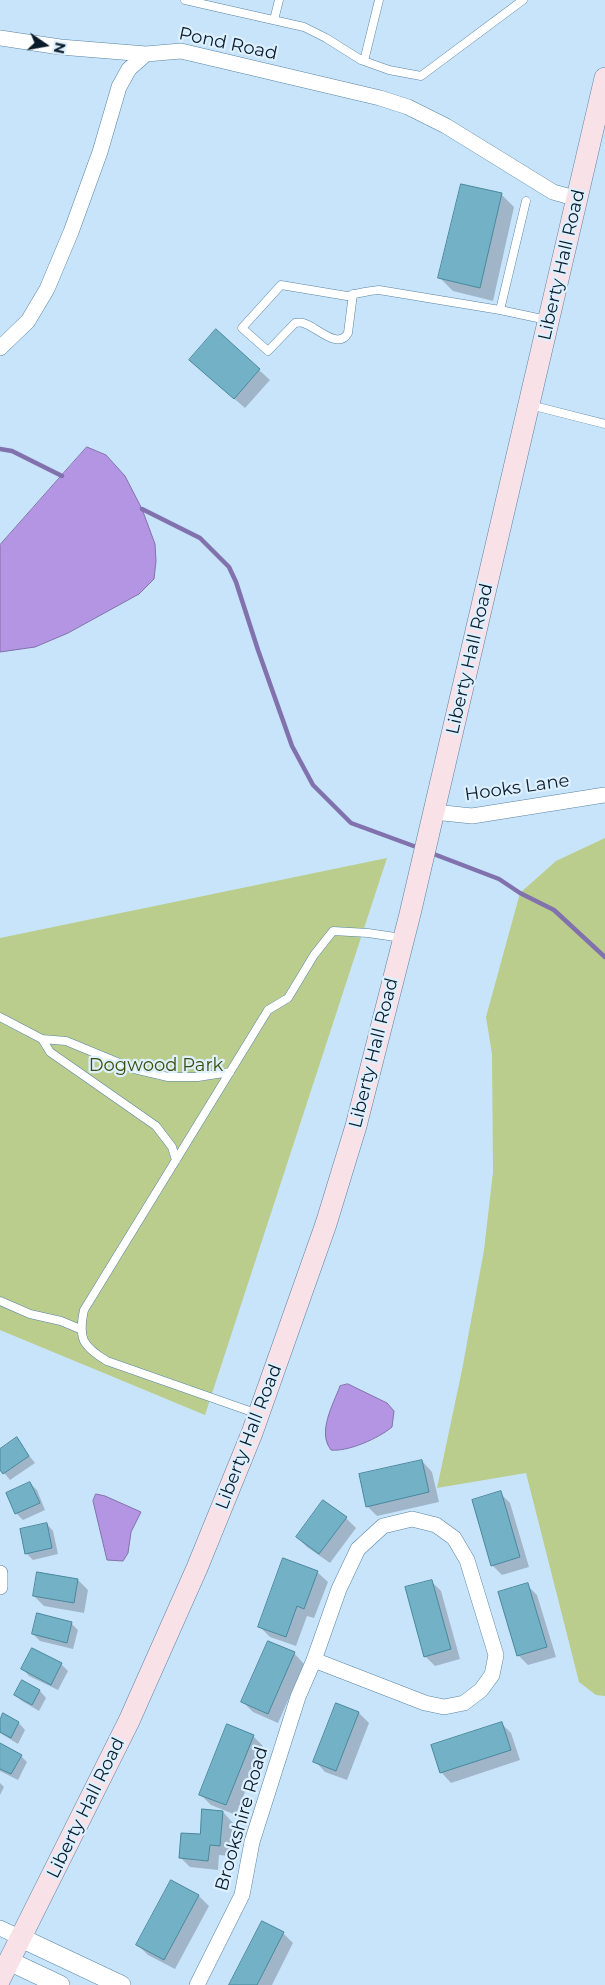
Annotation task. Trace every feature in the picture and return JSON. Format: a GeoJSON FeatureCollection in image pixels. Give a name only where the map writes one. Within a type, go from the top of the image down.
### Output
{"type":"FeatureCollection","features":[{"type":"Feature","properties":{"kind":"main road","name":"Liberty Hall Road"},"geometry":{"type":"LineString","coordinates":[[3,1965],[21,1938],[133,1712],[197,1568],[259,1415],[326,1224],[356,1126],[404,938],[605,78]]}},
{"type":"Feature","properties":{"kind":"street","name":"Pond Road"},"geometry":{"type":"LineString","coordinates":[[0,38],[60,47],[146,54],[181,51],[394,102],[446,126],[553,192],[578,199]]}},
{"type":"Feature","properties":{"kind":"street"},"geometry":{"type":"LineString","coordinates":[[0,348],[28,321],[47,289],[71,232],[100,152],[119,87],[129,69],[146,54]]}},
{"type":"Feature","properties":{"kind":"street","name":"Hooks Lane"},"geometry":{"type":"LineString","coordinates":[[434,812],[472,816],[605,795]]}},
{"type":"Feature","properties":{"kind":"street","name":"Brookshire Road"},"geometry":{"type":"LineString","coordinates":[[197,1985],[242,1895],[255,1833],[298,1697],[314,1660],[339,1590],[358,1549],[383,1526],[412,1519],[436,1525],[454,1538],[467,1560],[496,1655],[492,1675],[481,1690],[464,1703],[444,1708],[425,1703],[314,1660]]}},
{"type":"Feature","properties":{"kind":"street"},"geometry":{"type":"LineString","coordinates":[[0,1573],[0,1587]]}},
{"type":"Feature","properties":{"kind":"street"},"geometry":{"type":"LineString","coordinates":[[0,1928],[121,1985]]}},
{"type":"Feature","properties":{"kind":"street"},"geometry":{"type":"LineString","coordinates":[[3,1965],[60,1985]]}},
{"type":"Feature","properties":{"kind":"lane"},"geometry":{"type":"LineString","coordinates":[[185,0],[304,27],[364,61],[389,70],[421,76],[522,0]]}},
{"type":"Feature","properties":{"kind":"lane"},"geometry":{"type":"LineString","coordinates":[[274,20],[278,0]]}},
{"type":"Feature","properties":{"kind":"lane"},"geometry":{"type":"LineString","coordinates":[[364,61],[379,0]]}},
{"type":"Feature","properties":{"kind":"lane"},"geometry":{"type":"LineString","coordinates":[[500,310],[526,201]]}},
{"type":"Feature","properties":{"kind":"lane"},"geometry":{"type":"LineString","coordinates":[[354,294],[348,333],[346,338],[340,340],[303,323],[295,323],[268,351],[242,328],[281,285],[347,296],[354,294],[378,290],[500,310],[549,321]]}},
{"type":"Feature","properties":{"kind":"lane"},"geometry":{"type":"LineString","coordinates":[[530,404],[605,424]]}},
{"type":"Feature","properties":{"kind":"lane"},"geometry":{"type":"LineString","coordinates":[[259,1415],[107,1362],[84,1342],[80,1329],[84,1310],[268,1010],[288,998],[314,955],[333,931],[404,938]]}},
{"type":"Feature","properties":{"kind":"lane"},"geometry":{"type":"LineString","coordinates":[[0,1017],[42,1039],[66,1041],[134,1069],[168,1077],[198,1077],[230,1072]]}},
{"type":"Feature","properties":{"kind":"lane"},"geometry":{"type":"LineString","coordinates":[[42,1039],[50,1052],[156,1126],[172,1146],[176,1160]]}},
{"type":"Feature","properties":{"kind":"lane"},"geometry":{"type":"LineString","coordinates":[[0,1301],[30,1314],[61,1321],[80,1329]]}},
{"type":"Feature","properties":{"kind":"green space"},"geometry":{"type":"Polygon","coordinates":[[[605,838],[605,1696],[596,1695],[579,1682],[526,1473],[437,1488],[462,1370],[484,1250],[493,1172],[492,1054],[486,1017],[520,893],[556,861],[605,838]]]}},
{"type":"Feature","properties":{"kind":"green space","name":"Dogwood Park"},"geometry":{"type":"Polygon","coordinates":[[[387,858],[205,1415],[0,1330],[0,938],[387,858]]]}},
{"type":"Feature","properties":{"kind":"shaded area"},"geometry":{"type":"Polygon","coordinates":[[[87,447],[106,455],[125,476],[142,509],[155,544],[154,579],[139,594],[68,633],[35,647],[0,652],[0,545],[87,447]]]}},
{"type":"Feature","properties":{"kind":"shaded area"},"geometry":{"type":"Polygon","coordinates":[[[348,1384],[387,1403],[394,1411],[392,1427],[379,1436],[363,1443],[346,1449],[331,1450],[327,1443],[326,1435],[330,1410],[340,1386],[348,1384]]]}},
{"type":"Feature","properties":{"kind":"shaded area"},"geometry":{"type":"Polygon","coordinates":[[[96,1494],[141,1512],[131,1532],[128,1553],[123,1561],[107,1560],[93,1501],[96,1494]]]}},
{"type":"Feature","properties":{"kind":"building"},"geometry":{"type":"Polygon","coordinates":[[[461,184],[502,193],[480,288],[438,278],[461,184]]]}},
{"type":"Feature","properties":{"kind":"building"},"geometry":{"type":"Polygon","coordinates":[[[216,329],[260,369],[234,399],[189,360],[216,329]]]}},
{"type":"Feature","properties":{"kind":"building"},"geometry":{"type":"Polygon","coordinates":[[[17,1437],[29,1456],[3,1474],[0,1470],[0,1449],[17,1437]]]}},
{"type":"Feature","properties":{"kind":"building"},"geometry":{"type":"Polygon","coordinates":[[[422,1460],[429,1492],[366,1507],[359,1474],[422,1460]]]}},
{"type":"Feature","properties":{"kind":"building"},"geometry":{"type":"Polygon","coordinates":[[[30,1482],[40,1503],[15,1514],[6,1493],[30,1482]]]}},
{"type":"Feature","properties":{"kind":"building"},"geometry":{"type":"Polygon","coordinates":[[[501,1491],[520,1557],[491,1566],[472,1500],[501,1491]]]}},
{"type":"Feature","properties":{"kind":"building"},"geometry":{"type":"Polygon","coordinates":[[[323,1500],[347,1517],[319,1554],[296,1537],[323,1500]]]}},
{"type":"Feature","properties":{"kind":"building"},"geometry":{"type":"Polygon","coordinates":[[[47,1523],[52,1548],[25,1554],[20,1529],[47,1523]]]}},
{"type":"Feature","properties":{"kind":"building"},"geometry":{"type":"Polygon","coordinates":[[[283,1558],[318,1571],[304,1609],[297,1606],[286,1637],[258,1627],[283,1558]]]}},
{"type":"Feature","properties":{"kind":"building"},"geometry":{"type":"Polygon","coordinates":[[[37,1572],[78,1579],[74,1603],[33,1596],[37,1572]]]}},
{"type":"Feature","properties":{"kind":"building"},"geometry":{"type":"Polygon","coordinates":[[[432,1580],[451,1649],[424,1657],[405,1587],[432,1580]]]}},
{"type":"Feature","properties":{"kind":"building"},"geometry":{"type":"Polygon","coordinates":[[[528,1583],[547,1647],[517,1656],[498,1592],[528,1583]]]}},
{"type":"Feature","properties":{"kind":"building"},"geometry":{"type":"Polygon","coordinates":[[[37,1613],[72,1622],[67,1643],[32,1634],[37,1613]]]}},
{"type":"Feature","properties":{"kind":"building"},"geometry":{"type":"Polygon","coordinates":[[[268,1641],[295,1652],[268,1714],[241,1702],[268,1641]]]}},
{"type":"Feature","properties":{"kind":"building"},"geometry":{"type":"Polygon","coordinates":[[[32,1648],[62,1663],[51,1685],[21,1669],[32,1648]]]}},
{"type":"Feature","properties":{"kind":"building"},"geometry":{"type":"Polygon","coordinates":[[[22,1680],[40,1690],[32,1705],[14,1695],[22,1680]]]}},
{"type":"Feature","properties":{"kind":"building"},"geometry":{"type":"Polygon","coordinates":[[[336,1703],[359,1712],[336,1771],[313,1762],[336,1703]]]}},
{"type":"Feature","properties":{"kind":"building"},"geometry":{"type":"Polygon","coordinates":[[[3,1713],[19,1722],[11,1738],[0,1732],[0,1720],[3,1713]]]}},
{"type":"Feature","properties":{"kind":"building"},"geometry":{"type":"Polygon","coordinates":[[[502,1722],[511,1750],[440,1773],[431,1745],[502,1722]]]}},
{"type":"Feature","properties":{"kind":"building"},"geometry":{"type":"Polygon","coordinates":[[[227,1724],[254,1735],[226,1805],[199,1795],[227,1724]]]}},
{"type":"Feature","properties":{"kind":"building"},"geometry":{"type":"Polygon","coordinates":[[[0,1743],[22,1755],[11,1774],[0,1769],[0,1743]]]}},
{"type":"Feature","properties":{"kind":"building"},"geometry":{"type":"Polygon","coordinates":[[[202,1809],[223,1811],[220,1846],[210,1845],[208,1861],[179,1858],[181,1833],[200,1834],[202,1809]]]}},
{"type":"Feature","properties":{"kind":"building"},"geometry":{"type":"Polygon","coordinates":[[[171,1880],[199,1895],[164,1960],[136,1945],[171,1880]]]}},
{"type":"Feature","properties":{"kind":"building"},"geometry":{"type":"Polygon","coordinates":[[[262,1921],[284,1932],[257,1985],[229,1985],[262,1921]]]}},
{"type":"Feature","properties":{"kind":"waterway"},"geometry":{"type":"LineString","coordinates":[[0,449],[12,451],[62,476]]}},
{"type":"Feature","properties":{"kind":"waterway"},"geometry":{"type":"LineString","coordinates":[[142,509],[200,538],[229,567],[236,582],[292,746],[313,785],[351,823],[419,848]]}},
{"type":"Feature","properties":{"kind":"waterway"},"geometry":{"type":"LineString","coordinates":[[431,853],[499,879],[520,893],[554,910],[605,957]]}}]}
